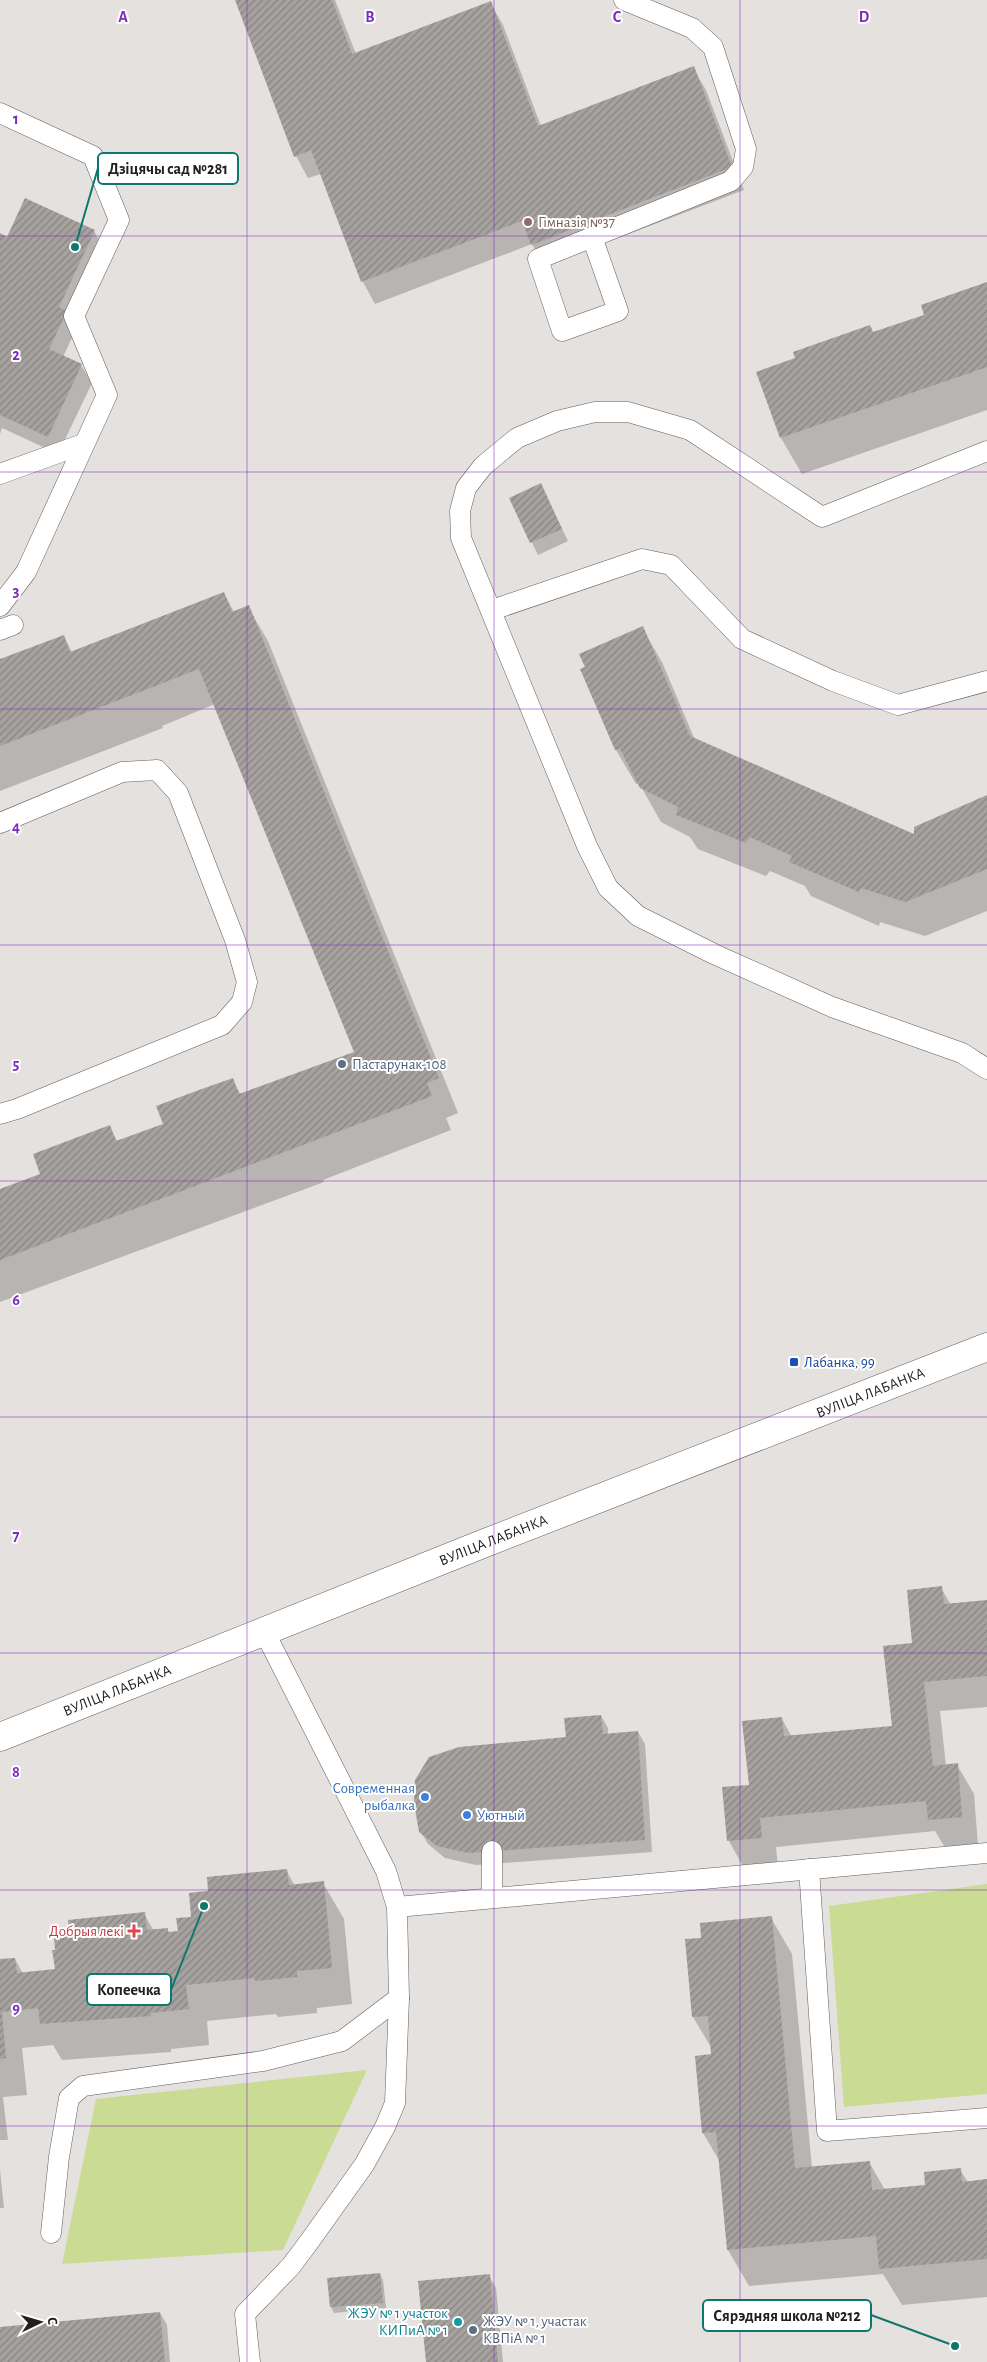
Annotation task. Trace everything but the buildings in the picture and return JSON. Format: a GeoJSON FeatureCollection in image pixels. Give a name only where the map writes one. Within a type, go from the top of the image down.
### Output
{"type":"FeatureCollection","features":[{"type":"Feature","properties":{"kind":"main road","name":"ВУЛІЦА ЛАБАНКА"},"geometry":{"type":"LineString","coordinates":[[0,1737],[264,1631],[987,1347]]}},
{"type":"Feature","properties":{"kind":"lane"},"geometry":{"type":"LineString","coordinates":[[592,237],[618,310],[562,331],[538,259],[592,237],[731,181],[743,167],[746,149],[713,46],[692,28],[624,0]]}},
{"type":"Feature","properties":{"kind":"lane"},"geometry":{"type":"LineString","coordinates":[[0,113],[93,156],[119,220],[74,316],[106,395],[26,572],[0,606]]}},
{"type":"Feature","properties":{"kind":"lane"},"geometry":{"type":"LineString","coordinates":[[987,451],[822,517],[690,430],[628,412],[595,412],[557,421],[517,438],[483,466],[466,488],[460,511],[461,538],[587,846],[608,888],[638,916],[714,954],[823,1002],[962,1053],[987,1069]]}},
{"type":"Feature","properties":{"kind":"lane"},"geometry":{"type":"LineString","coordinates":[[0,474],[83,444]]}},
{"type":"Feature","properties":{"kind":"lane"},"geometry":{"type":"LineString","coordinates":[[492,610],[642,559],[670,565],[742,639],[833,681],[898,705],[987,681]]}},
{"type":"Feature","properties":{"kind":"lane"},"geometry":{"type":"LineString","coordinates":[[0,823],[122,772],[157,770],[178,793],[235,940],[247,982],[242,1002],[222,1025],[17,1110],[0,1114]]}},
{"type":"Feature","properties":{"kind":"lane"},"geometry":{"type":"LineString","coordinates":[[250,2362],[245,2314],[291,2266],[364,2165],[386,2127],[395,2103],[399,1998],[397,1907],[386,1871],[264,1631]]}},
{"type":"Feature","properties":{"kind":"lane"},"geometry":{"type":"LineString","coordinates":[[492,1852],[492,1898]]}},
{"type":"Feature","properties":{"kind":"lane"},"geometry":{"type":"LineString","coordinates":[[397,1907],[987,1853]]}},
{"type":"Feature","properties":{"kind":"lane"},"geometry":{"type":"LineString","coordinates":[[809,1869],[827,2131],[987,2118]]}},
{"type":"Feature","properties":{"kind":"lane"},"geometry":{"type":"LineString","coordinates":[[51,2233],[59,2158],[69,2098],[83,2086],[263,2061],[342,2041],[399,1998]]}},
{"type":"Feature","properties":{"kind":"green space"},"geometry":{"type":"Polygon","coordinates":[[[987,1884],[987,2094],[844,2107],[829,1906],[987,1884]]]}},
{"type":"Feature","properties":{"kind":"green space"},"geometry":{"type":"Polygon","coordinates":[[[367,2070],[283,2250],[62,2264],[96,2099],[367,2070]]]}},
{"type":"Feature","properties":{"kind":"place","name":"Гімназія №37"},"geometry":{"type":"Point","coordinates":[528,222]}},
{"type":"Feature","properties":{"kind":"place","name":"Дзіцячы сад №281"},"geometry":{"type":"Point","coordinates":[75,247]}},
{"type":"Feature","properties":{"kind":"place","name":"Пастарунак-108"},"geometry":{"type":"Point","coordinates":[342,1064]}},
{"type":"Feature","properties":{"kind":"place","name":"Лабанка, 99"},"geometry":{"type":"Point","coordinates":[794,1362]}},
{"type":"Feature","properties":{"kind":"place","name":"Современная рыбалка"},"geometry":{"type":"Point","coordinates":[425,1797]}},
{"type":"Feature","properties":{"kind":"place","name":"Уютный"},"geometry":{"type":"Point","coordinates":[467,1815]}},
{"type":"Feature","properties":{"kind":"place","name":"Копеечка"},"geometry":{"type":"Point","coordinates":[204,1906]}},
{"type":"Feature","properties":{"kind":"place","name":"Добрыя лекі"},"geometry":{"type":"Point","coordinates":[134,1931]}},
{"type":"Feature","properties":{"kind":"place","name":"ЖЭУ № 1 участок КИПиА № 1"},"geometry":{"type":"Point","coordinates":[458,2322]}},
{"type":"Feature","properties":{"kind":"place","name":"ЖЭУ № 1, участак КВПіА № 1"},"geometry":{"type":"Point","coordinates":[473,2330]}},
{"type":"Feature","properties":{"kind":"place","name":"Сярэдняя школа №212"},"geometry":{"type":"Point","coordinates":[955,2346]}}]}
